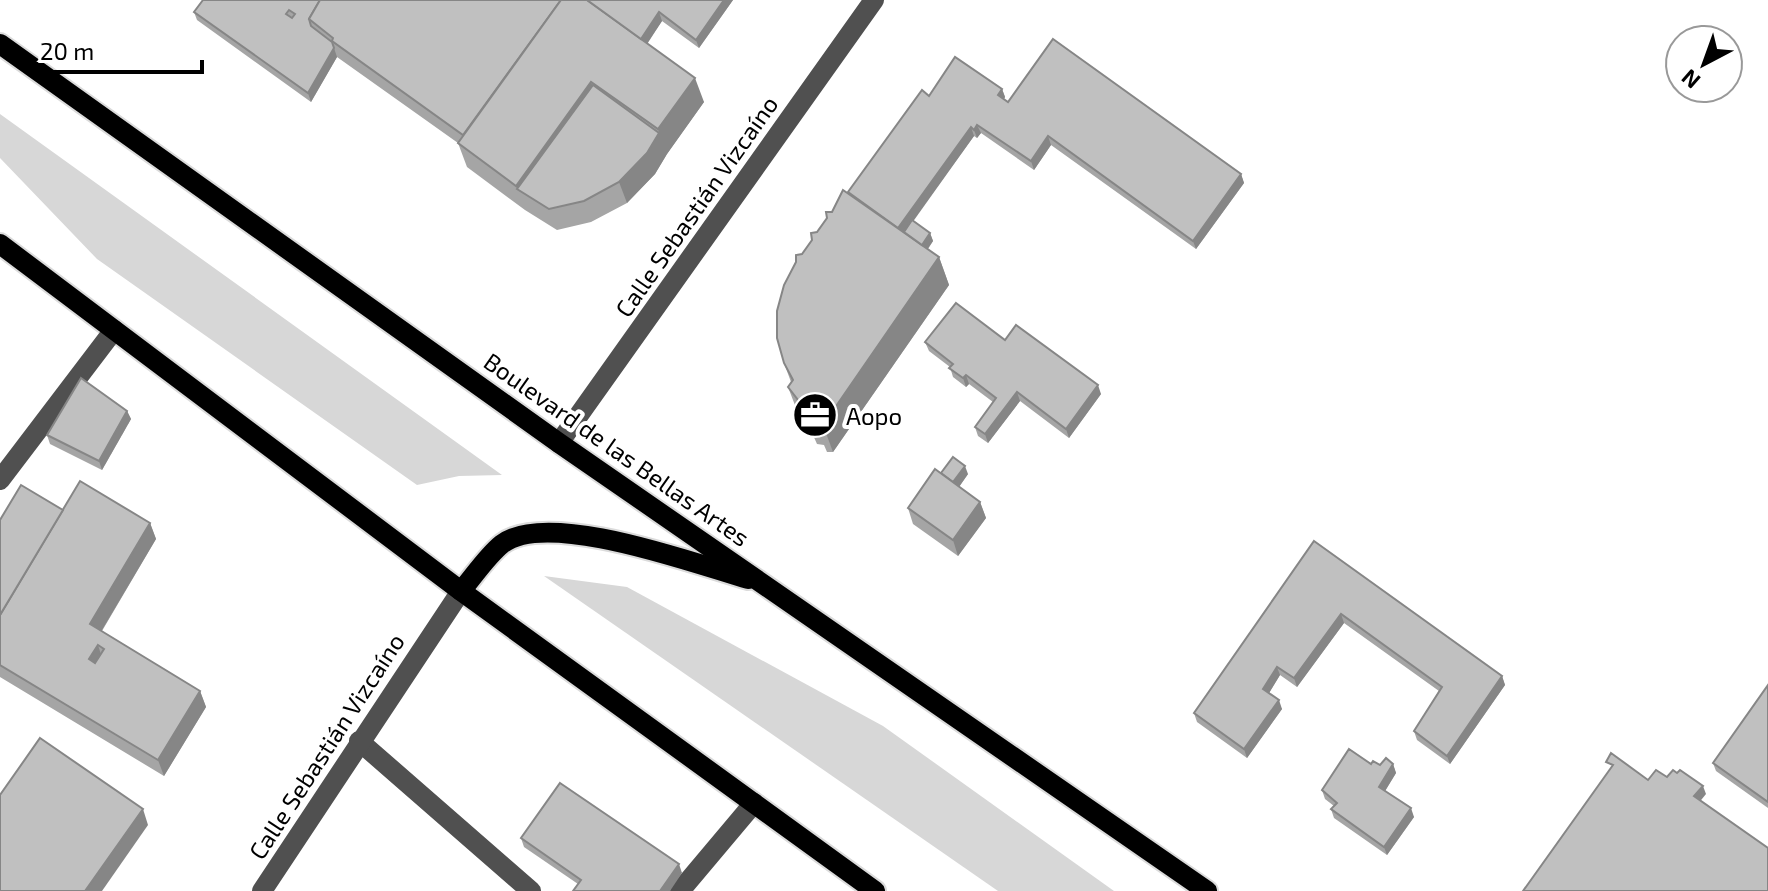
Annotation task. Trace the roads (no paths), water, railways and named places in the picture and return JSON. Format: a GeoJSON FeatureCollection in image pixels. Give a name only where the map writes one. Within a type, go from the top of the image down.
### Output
{"type":"FeatureCollection","features":[{"type":"Feature","properties":{"kind":"main road","name":"Boulevard de las Bellas Artes"},"geometry":{"type":"LineString","coordinates":[[0,44],[559,443],[1207,891]]}},
{"type":"Feature","properties":{"kind":"main road"},"geometry":{"type":"LineString","coordinates":[[0,244],[461,591],[875,891]]}},
{"type":"Feature","properties":{"kind":"main road"},"geometry":{"type":"LineString","coordinates":[[461,591],[503,543],[534,532],[568,533],[611,540],[763,583]]}},
{"type":"Feature","properties":{"kind":"street","name":"Calle Sebastián Vizcaíno"},"geometry":{"type":"LineString","coordinates":[[559,443],[874,0]]}},
{"type":"Feature","properties":{"kind":"street"},"geometry":{"type":"LineString","coordinates":[[0,480],[114,330]]}},
{"type":"Feature","properties":{"kind":"street","name":"Calle Sebastián Vizcaíno"},"geometry":{"type":"LineString","coordinates":[[262,891],[461,591]]}},
{"type":"Feature","properties":{"kind":"street"},"geometry":{"type":"LineString","coordinates":[[359,741],[531,891]]}},
{"type":"Feature","properties":{"kind":"street"},"geometry":{"type":"LineString","coordinates":[[680,891],[754,803]]}},
{"type":"Feature","properties":{"kind":"place","name":"Aopo"},"geometry":{"type":"Point","coordinates":[815,415]}}]}
